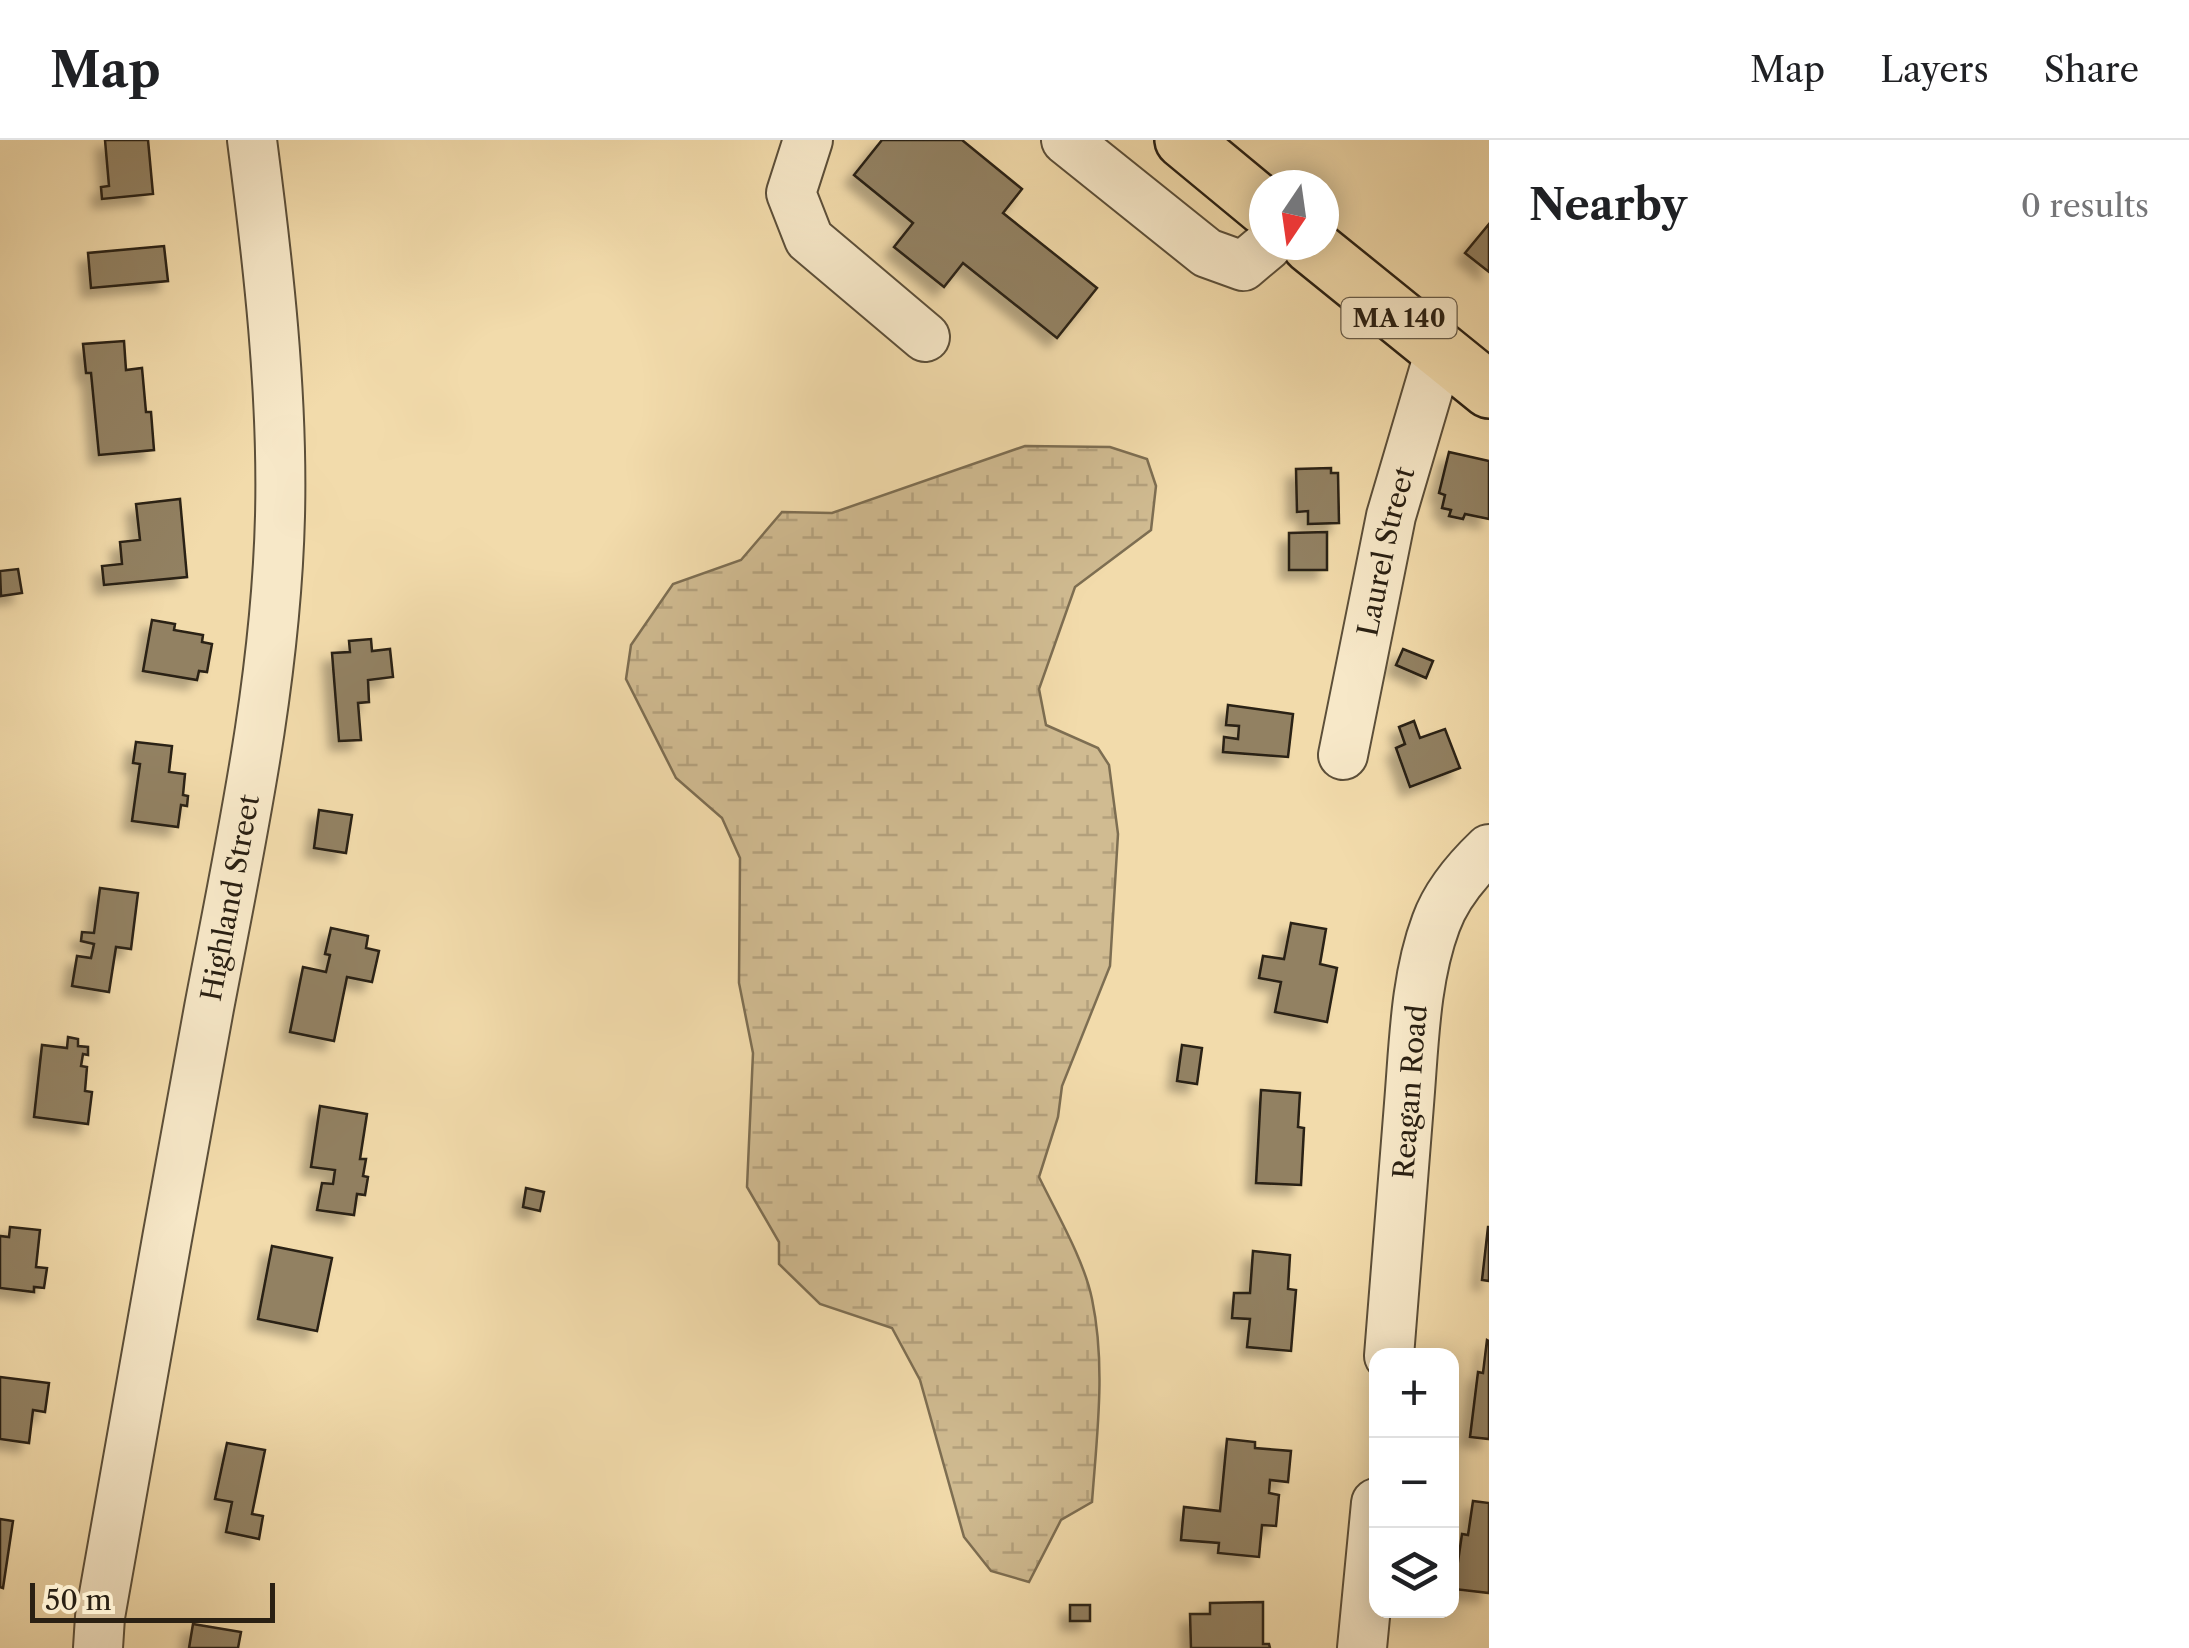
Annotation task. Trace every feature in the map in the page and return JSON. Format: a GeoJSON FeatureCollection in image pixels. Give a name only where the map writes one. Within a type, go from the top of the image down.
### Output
{"type":"FeatureCollection","features":[{"type":"Feature","properties":{"kind":"main road"},"geometry":{"type":"LineString","coordinates":[[1212,151],[1249,191]]}},
{"type":"Feature","properties":{"kind":"main road","name":"MA 140"},"geometry":{"type":"LineString","coordinates":[[1329,260],[1489,390]]}},
{"type":"Feature","properties":{"kind":"street","name":"Highland Street"},"geometry":{"type":"LineString","coordinates":[[98,1648],[140,1380],[251,786],[272,643],[280,515],[277,402],[252,140]]}},
{"type":"Feature","properties":{"kind":"street"},"geometry":{"type":"LineString","coordinates":[[808,140],[791,193],[810,239],[925,338]]}},
{"type":"Feature","properties":{"kind":"street"},"geometry":{"type":"LineString","coordinates":[[1066,140],[1208,253],[1243,266],[1250,260]]}},
{"type":"Feature","properties":{"kind":"street","name":"Laurel Street"},"geometry":{"type":"LineString","coordinates":[[1344,755],[1391,516],[1440,350]]}},
{"type":"Feature","properties":{"kind":"street","name":"Reagan Road"},"geometry":{"type":"LineString","coordinates":[[1390,1348],[1416,1024],[1428,946],[1438,917],[1455,888],[1489,849]]}},
{"type":"Feature","properties":{"kind":"street"},"geometry":{"type":"LineString","coordinates":[[1362,1648],[1374,1528]]}},
{"type":"Feature","properties":{"kind":"green space"},"geometry":{"type":"Polygon","coordinates":[[[1025,446],[1110,447],[1147,459],[1156,486],[1151,530],[1075,587],[1039,689],[1046,725],[1098,748],[1109,765],[1118,834],[1110,966],[1062,1086],[1058,1117],[1039,1177],[1083,1269],[1092,1299],[1099,1349],[1099,1400],[1092,1502],[1061,1520],[1029,1582],[991,1571],[964,1537],[920,1380],[892,1328],[820,1304],[779,1264],[779,1242],[747,1187],[753,1053],[739,983],[740,858],[722,818],[676,778],[626,679],[631,645],[673,584],[741,560],[782,512],[832,513],[1025,446]]]}},
{"type":"Feature","properties":{"kind":"building"},"geometry":{"type":"Polygon","coordinates":[[[105,140],[148,140],[153,194],[102,199],[101,187],[109,186],[105,140]]]}},
{"type":"Feature","properties":{"kind":"building"},"geometry":{"type":"Polygon","coordinates":[[[882,140],[962,140],[1022,189],[1003,213],[1097,288],[1057,338],[963,263],[944,287],[894,247],[913,223],[854,175],[882,140]]]}},
{"type":"Feature","properties":{"kind":"building"},"geometry":{"type":"Polygon","coordinates":[[[1489,224],[1489,272],[1465,253],[1489,224]]]}},
{"type":"Feature","properties":{"kind":"building"},"geometry":{"type":"Polygon","coordinates":[[[164,246],[168,281],[91,288],[88,253],[164,246]]]}},
{"type":"Feature","properties":{"kind":"building"},"geometry":{"type":"Polygon","coordinates":[[[124,341],[126,370],[142,368],[154,450],[99,455],[91,373],[86,373],[83,344],[124,341]]]}},
{"type":"Feature","properties":{"kind":"building"},"geometry":{"type":"Polygon","coordinates":[[[1449,452],[1489,461],[1489,519],[1465,514],[1463,519],[1449,516],[1451,510],[1442,508],[1445,495],[1439,493],[1449,452]]]}},
{"type":"Feature","properties":{"kind":"building"},"geometry":{"type":"Polygon","coordinates":[[[1331,468],[1331,473],[1338,473],[1339,523],[1308,524],[1308,511],[1297,512],[1296,469],[1331,468]]]}},
{"type":"Feature","properties":{"kind":"building"},"geometry":{"type":"Polygon","coordinates":[[[180,499],[187,577],[104,585],[102,566],[122,564],[120,542],[140,540],[136,504],[180,499]]]}},
{"type":"Feature","properties":{"kind":"building"},"geometry":{"type":"Polygon","coordinates":[[[1327,532],[1327,570],[1289,570],[1289,533],[1327,532]]]}},
{"type":"Feature","properties":{"kind":"building"},"geometry":{"type":"Polygon","coordinates":[[[18,569],[22,593],[1,596],[0,571],[18,569]]]}},
{"type":"Feature","properties":{"kind":"building"},"geometry":{"type":"Polygon","coordinates":[[[152,620],[175,624],[174,630],[203,635],[202,642],[212,644],[207,672],[199,671],[197,680],[143,671],[152,620]]]}},
{"type":"Feature","properties":{"kind":"building"},"geometry":{"type":"Polygon","coordinates":[[[371,639],[372,651],[390,649],[393,677],[368,680],[369,702],[358,703],[361,740],[339,741],[332,653],[350,652],[349,641],[371,639]]]}},
{"type":"Feature","properties":{"kind":"building"},"geometry":{"type":"Polygon","coordinates":[[[1403,649],[1433,661],[1426,678],[1396,665],[1403,649]]]}},
{"type":"Feature","properties":{"kind":"building"},"geometry":{"type":"Polygon","coordinates":[[[1228,705],[1293,714],[1288,757],[1223,752],[1224,737],[1238,739],[1239,726],[1226,725],[1228,705]]]}},
{"type":"Feature","properties":{"kind":"building"},"geometry":{"type":"Polygon","coordinates":[[[1414,721],[1420,738],[1445,729],[1460,768],[1410,787],[1396,748],[1405,744],[1399,727],[1414,721]]]}},
{"type":"Feature","properties":{"kind":"building"},"geometry":{"type":"Polygon","coordinates":[[[136,742],[172,746],[169,772],[185,774],[183,795],[188,796],[187,806],[181,805],[178,827],[132,821],[140,764],[133,763],[136,742]]]}},
{"type":"Feature","properties":{"kind":"building"},"geometry":{"type":"Polygon","coordinates":[[[319,810],[352,815],[346,853],[314,848],[319,810]]]}},
{"type":"Feature","properties":{"kind":"building"},"geometry":{"type":"Polygon","coordinates":[[[100,888],[138,893],[131,949],[116,947],[109,992],[72,986],[77,956],[91,958],[94,944],[81,941],[82,932],[94,933],[100,888]]]}},
{"type":"Feature","properties":{"kind":"building"},"geometry":{"type":"Polygon","coordinates":[[[1291,923],[1326,929],[1320,964],[1337,968],[1327,1022],[1275,1012],[1281,982],[1259,978],[1263,956],[1284,959],[1291,923]]]}},
{"type":"Feature","properties":{"kind":"building"},"geometry":{"type":"Polygon","coordinates":[[[331,928],[368,936],[366,948],[379,951],[372,982],[347,977],[334,1041],[290,1032],[303,967],[326,972],[330,955],[325,954],[331,928]]]}},
{"type":"Feature","properties":{"kind":"building"},"geometry":{"type":"Polygon","coordinates":[[[68,1037],[78,1039],[78,1046],[88,1047],[81,1066],[87,1067],[85,1091],[92,1092],[88,1124],[34,1117],[42,1045],[67,1048],[68,1037]]]}},
{"type":"Feature","properties":{"kind":"building"},"geometry":{"type":"Polygon","coordinates":[[[1182,1045],[1202,1048],[1197,1084],[1177,1081],[1182,1045]]]}},
{"type":"Feature","properties":{"kind":"building"},"geometry":{"type":"Polygon","coordinates":[[[1261,1090],[1300,1093],[1298,1127],[1304,1128],[1301,1185],[1256,1183],[1261,1090]]]}},
{"type":"Feature","properties":{"kind":"building"},"geometry":{"type":"Polygon","coordinates":[[[320,1106],[367,1114],[360,1159],[366,1159],[363,1176],[368,1177],[365,1195],[357,1194],[354,1215],[317,1210],[322,1183],[333,1184],[335,1170],[311,1167],[320,1106]]]}},
{"type":"Feature","properties":{"kind":"building"},"geometry":{"type":"Polygon","coordinates":[[[526,1188],[544,1192],[540,1211],[523,1207],[526,1188]]]}},
{"type":"Feature","properties":{"kind":"building"},"geometry":{"type":"Polygon","coordinates":[[[10,1227],[40,1230],[36,1267],[47,1268],[44,1288],[34,1287],[34,1292],[0,1288],[0,1236],[9,1237],[10,1227]]]}},
{"type":"Feature","properties":{"kind":"building"},"geometry":{"type":"Polygon","coordinates":[[[1489,1227],[1489,1281],[1482,1280],[1489,1227]]]}},
{"type":"Feature","properties":{"kind":"building"},"geometry":{"type":"Polygon","coordinates":[[[272,1246],[332,1258],[317,1331],[258,1319],[272,1246]]]}},
{"type":"Feature","properties":{"kind":"building"},"geometry":{"type":"Polygon","coordinates":[[[1253,1251],[1290,1255],[1288,1289],[1296,1290],[1291,1351],[1247,1347],[1250,1319],[1232,1318],[1234,1293],[1250,1293],[1253,1251]]]}},
{"type":"Feature","properties":{"kind":"building"},"geometry":{"type":"Polygon","coordinates":[[[1487,1340],[1489,1439],[1470,1437],[1478,1372],[1483,1373],[1487,1340]]]}},
{"type":"Feature","properties":{"kind":"building"},"geometry":{"type":"Polygon","coordinates":[[[0,1377],[49,1383],[45,1412],[33,1410],[29,1443],[0,1439],[0,1377]]]}},
{"type":"Feature","properties":{"kind":"building"},"geometry":{"type":"Polygon","coordinates":[[[1227,1439],[1255,1442],[1255,1448],[1291,1451],[1288,1482],[1270,1480],[1269,1493],[1279,1495],[1276,1526],[1262,1525],[1259,1557],[1218,1553],[1219,1543],[1181,1540],[1184,1507],[1220,1511],[1227,1439]]]}},
{"type":"Feature","properties":{"kind":"building"},"geometry":{"type":"Polygon","coordinates":[[[227,1443],[265,1450],[252,1514],[263,1516],[259,1539],[226,1532],[232,1502],[215,1499],[227,1443]]]}},
{"type":"Feature","properties":{"kind":"building"},"geometry":{"type":"Polygon","coordinates":[[[1473,1501],[1489,1503],[1489,1593],[1459,1590],[1462,1534],[1468,1535],[1473,1501]]]}},
{"type":"Feature","properties":{"kind":"building"},"geometry":{"type":"Polygon","coordinates":[[[0,1519],[13,1521],[3,1588],[0,1587],[0,1519]]]}},
{"type":"Feature","properties":{"kind":"building"},"geometry":{"type":"Polygon","coordinates":[[[1263,1602],[1263,1644],[1270,1648],[1191,1648],[1190,1614],[1210,1614],[1210,1603],[1263,1602]]]}},
{"type":"Feature","properties":{"kind":"building"},"geometry":{"type":"Polygon","coordinates":[[[1070,1605],[1090,1605],[1090,1621],[1070,1621],[1070,1605]]]}},
{"type":"Feature","properties":{"kind":"building"},"geometry":{"type":"Polygon","coordinates":[[[193,1624],[241,1632],[238,1648],[189,1648],[193,1624]]]}}]}
